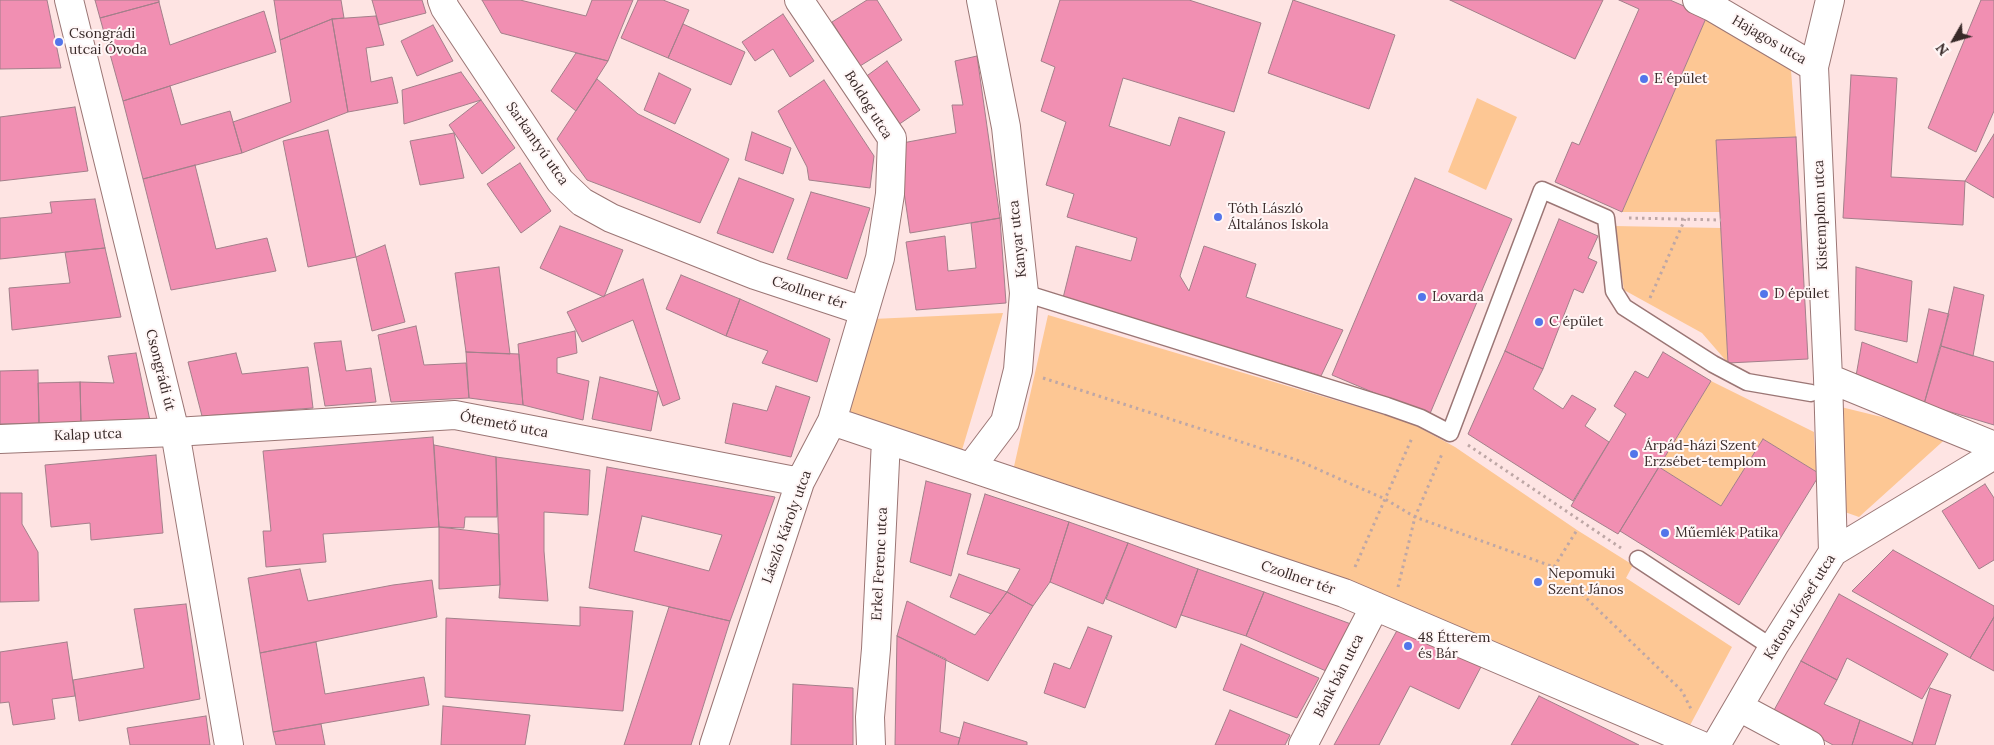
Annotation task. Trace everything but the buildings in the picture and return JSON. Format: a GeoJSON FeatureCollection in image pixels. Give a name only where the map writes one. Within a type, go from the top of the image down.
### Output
{"type":"FeatureCollection","features":[{"type":"Feature","properties":{"kind":"street","name":"Csongrádi út"},"geometry":{"type":"LineString","coordinates":[[69,0],[175,432],[228,745]]}},
{"type":"Feature","properties":{"kind":"street","name":"Sarkantyú utca"},"geometry":{"type":"LineString","coordinates":[[442,0],[445,8],[560,181],[582,202],[611,218],[755,275]]}},
{"type":"Feature","properties":{"kind":"street","name":"Boldog utca"},"geometry":{"type":"LineString","coordinates":[[799,0],[892,138],[890,194],[880,258],[864,311]]}},
{"type":"Feature","properties":{"kind":"street","name":"Kanyar utca"},"geometry":{"type":"LineString","coordinates":[[971,468],[1005,422],[1018,370],[1024,293],[1006,127],[981,0]]}},
{"type":"Feature","properties":{"kind":"street","name":"Hajagos utca"},"geometry":{"type":"LineString","coordinates":[[1697,0],[1712,6],[1814,66]]}},
{"type":"Feature","properties":{"kind":"street","name":"Kistemplom utca"},"geometry":{"type":"LineString","coordinates":[[1830,0],[1814,66],[1819,386],[1833,552]]}},
{"type":"Feature","properties":{"kind":"street","name":"Czollner tér"},"geometry":{"type":"LineString","coordinates":[[755,275],[864,311]]}},
{"type":"Feature","properties":{"kind":"street","name":"László Károly utca"},"geometry":{"type":"LineString","coordinates":[[714,745],[800,482],[832,421],[864,311]]}},
{"type":"Feature","properties":{"kind":"street"},"geometry":{"type":"LineString","coordinates":[[1819,386],[1994,446]]}},
{"type":"Feature","properties":{"kind":"street","name":"Ótemető utca"},"geometry":{"type":"LineString","coordinates":[[175,432],[455,415],[800,482]]}},
{"type":"Feature","properties":{"kind":"street"},"geometry":{"type":"LineString","coordinates":[[832,421],[886,440]]}},
{"type":"Feature","properties":{"kind":"street","name":"Kalap utca"},"geometry":{"type":"LineString","coordinates":[[0,439],[175,432]]}},
{"type":"Feature","properties":{"kind":"street","name":"Czollner tér"},"geometry":{"type":"LineString","coordinates":[[886,440],[1344,593],[1700,745]]}},
{"type":"Feature","properties":{"kind":"street","name":"Erkel Ferenc utca"},"geometry":{"type":"LineString","coordinates":[[871,745],[870,717],[876,649],[886,440]]}},
{"type":"Feature","properties":{"kind":"street","name":"Katona József utca"},"geometry":{"type":"LineString","coordinates":[[1716,745],[1773,648],[1833,552],[1994,455]]}},
{"type":"Feature","properties":{"kind":"street","name":"Bánk bán utca"},"geometry":{"type":"LineString","coordinates":[[1303,745],[1383,609]]}},
{"type":"Feature","properties":{"kind":"street"},"geometry":{"type":"LineString","coordinates":[[1739,707],[1810,745]]}},
{"type":"Feature","properties":{"kind":"lane"},"geometry":{"type":"LineString","coordinates":[[1024,293],[1421,418],[1450,433],[1542,190],[1606,218],[1614,291],[1624,307],[1713,364],[1747,382],[1819,386]]}},
{"type":"Feature","properties":{"kind":"lane"},"geometry":{"type":"LineString","coordinates":[[1638,559],[1773,648]]}},
{"type":"Feature","properties":{"kind":"path"},"geometry":{"type":"LineString","coordinates":[[1606,218],[1720,220]]}},
{"type":"Feature","properties":{"kind":"path"},"geometry":{"type":"LineString","coordinates":[[1647,303],[1685,219]]}},
{"type":"Feature","properties":{"kind":"path"},"geometry":{"type":"LineString","coordinates":[[1018,370],[1297,460],[1385,499],[1415,517],[1554,567],[1682,691],[1694,714]]}},
{"type":"Feature","properties":{"kind":"path"},"geometry":{"type":"LineString","coordinates":[[1344,593],[1421,418]]}},
{"type":"Feature","properties":{"kind":"path"},"geometry":{"type":"LineString","coordinates":[[1383,609],[1415,517],[1450,433],[1638,559]]}},
{"type":"Feature","properties":{"kind":"path"},"geometry":{"type":"LineString","coordinates":[[1554,567],[1577,530]]}},
{"type":"Feature","properties":{"kind":"shaded area"},"geometry":{"type":"Polygon","coordinates":[[[1707,16],[1791,70],[1796,137],[1716,141],[1720,212],[1622,212],[1707,16]]]}},
{"type":"Feature","properties":{"kind":"shaded area"},"geometry":{"type":"Polygon","coordinates":[[[1477,98],[1517,117],[1486,190],[1448,172],[1477,98]]]}},
{"type":"Feature","properties":{"kind":"shaded area"},"geometry":{"type":"Polygon","coordinates":[[[1614,226],[1721,228],[1728,363],[1702,333],[1624,290],[1614,226]]]}},
{"type":"Feature","properties":{"kind":"shaded area"},"geometry":{"type":"Polygon","coordinates":[[[1003,313],[962,450],[850,412],[873,319],[1003,313]]]}},
{"type":"Feature","properties":{"kind":"shaded area"},"geometry":{"type":"Polygon","coordinates":[[[1048,315],[1409,422],[1455,447],[1577,530],[1633,565],[1626,578],[1732,647],[1688,729],[1013,471],[1048,315]]]}},
{"type":"Feature","properties":{"kind":"shaded area"},"geometry":{"type":"Polygon","coordinates":[[[1711,381],[1814,432],[1815,453],[1820,474],[1763,439],[1721,506],[1659,467],[1711,381]]]}},
{"type":"Feature","properties":{"kind":"shaded area"},"geometry":{"type":"Polygon","coordinates":[[[1841,407],[1951,434],[1859,517],[1842,511],[1841,407]]]}},
{"type":"Feature","properties":{"kind":"place","name":"Csongrádi utcai Óvoda"},"geometry":{"type":"Point","coordinates":[59,42]}},
{"type":"Feature","properties":{"kind":"place","name":"E épület"},"geometry":{"type":"Point","coordinates":[1644,79]}},
{"type":"Feature","properties":{"kind":"place","name":"Tóth László Általános Iskola"},"geometry":{"type":"Point","coordinates":[1218,217]}},
{"type":"Feature","properties":{"kind":"place","name":"D épület"},"geometry":{"type":"Point","coordinates":[1764,294]}},
{"type":"Feature","properties":{"kind":"place","name":"Lovarda"},"geometry":{"type":"Point","coordinates":[1422,297]}},
{"type":"Feature","properties":{"kind":"place","name":"C épület"},"geometry":{"type":"Point","coordinates":[1539,322]}},
{"type":"Feature","properties":{"kind":"place","name":"Árpád-házi Szent Erzsébet-templom"},"geometry":{"type":"Point","coordinates":[1634,454]}},
{"type":"Feature","properties":{"kind":"place","name":"Műemlék Patika"},"geometry":{"type":"Point","coordinates":[1665,533]}},
{"type":"Feature","properties":{"kind":"place","name":"Nepomuki Szent János"},"geometry":{"type":"Point","coordinates":[1538,582]}},
{"type":"Feature","properties":{"kind":"place","name":"48 Étterem és Bár"},"geometry":{"type":"Point","coordinates":[1408,646]}}]}
